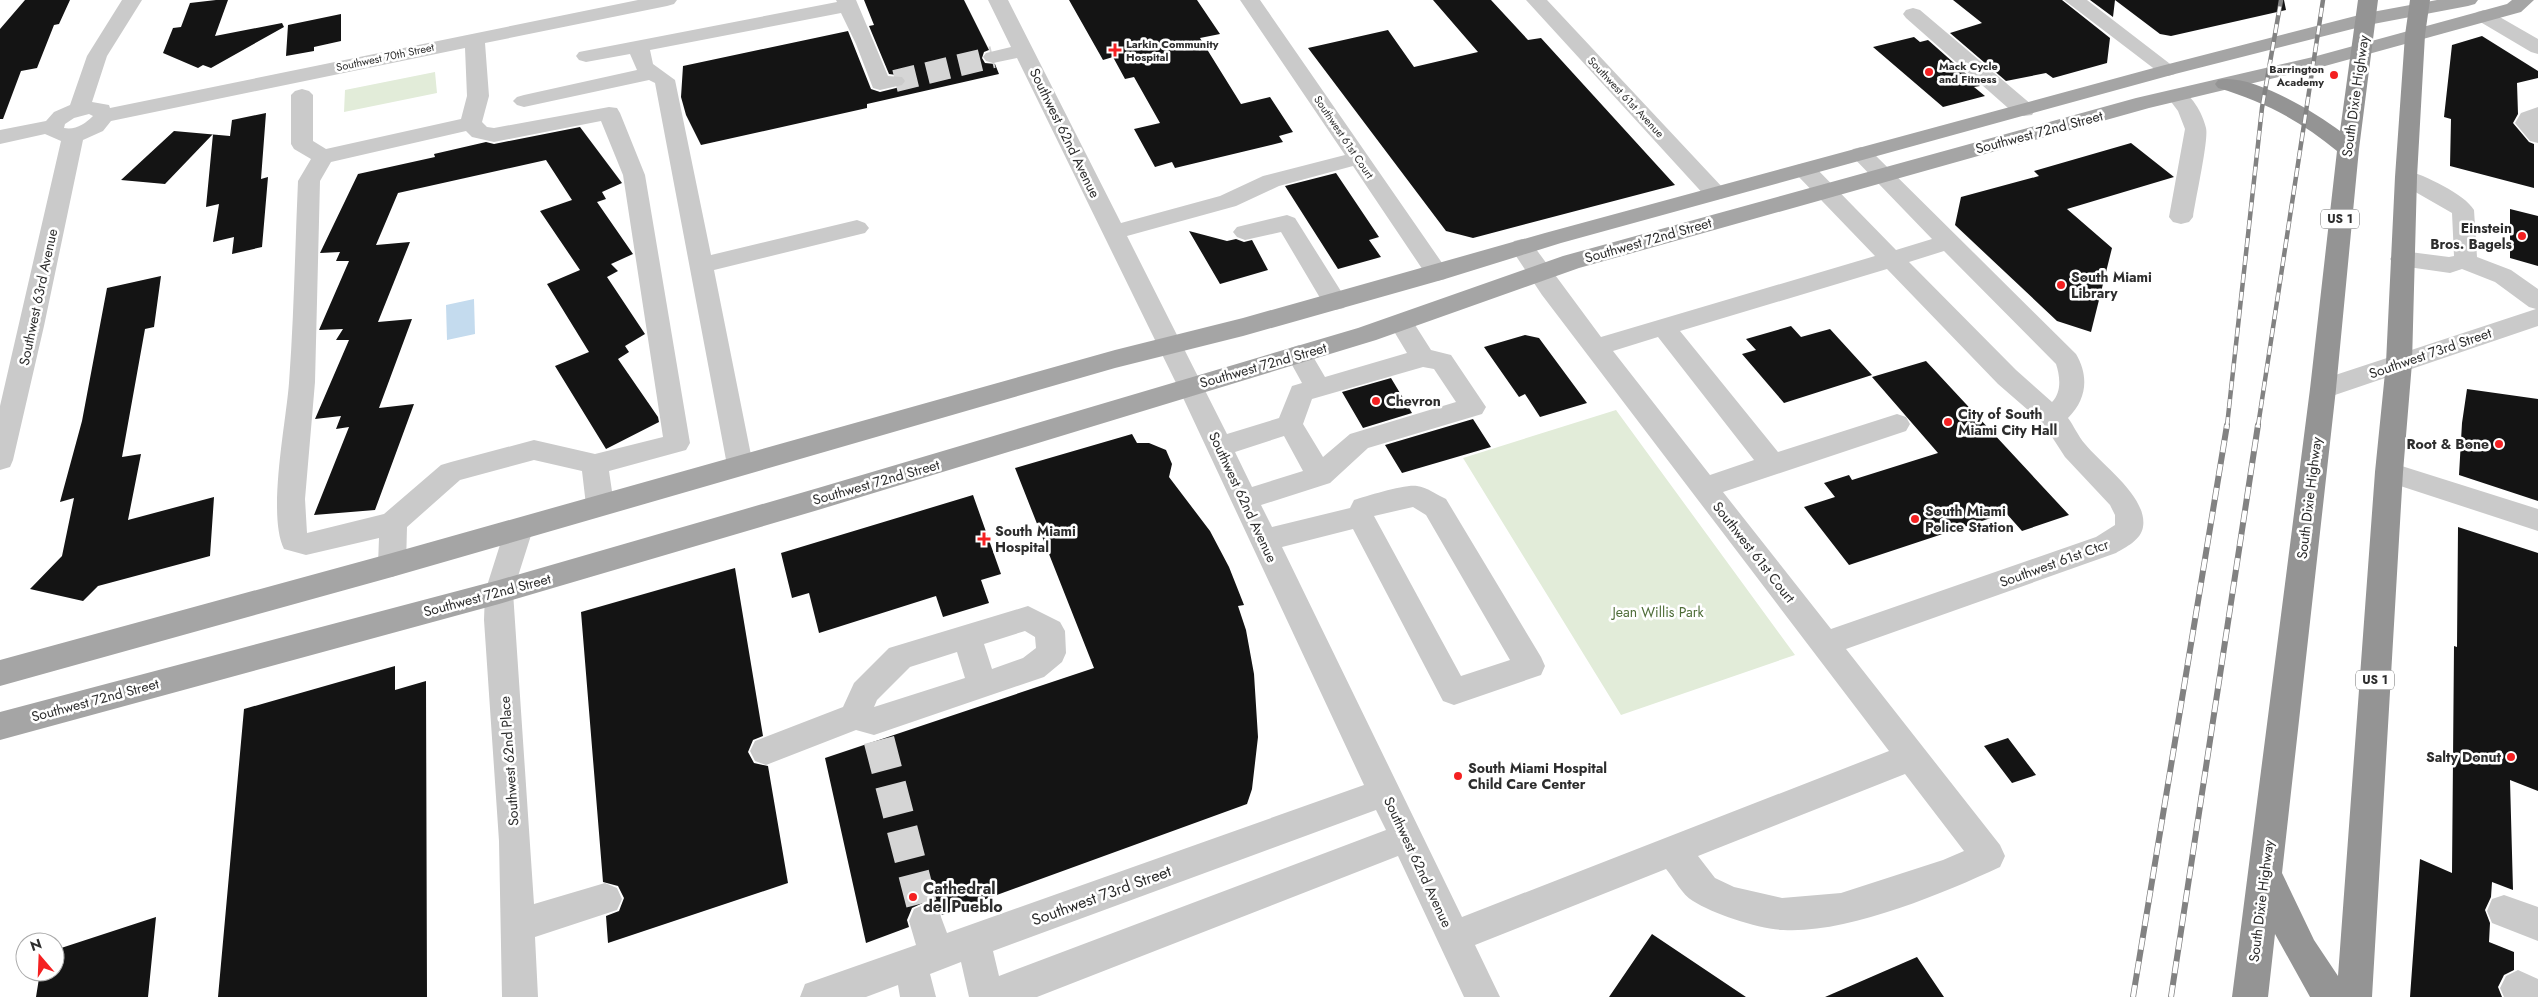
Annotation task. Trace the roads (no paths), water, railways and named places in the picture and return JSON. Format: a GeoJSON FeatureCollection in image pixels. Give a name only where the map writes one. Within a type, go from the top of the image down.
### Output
{"type":"FeatureCollection","features":[{"type":"Feature","properties":{"kind":"highway","name":"US 1"},"geometry":{"type":"LineString","coordinates":[[2354,997],[2389,472],[2399,363],[2406,177],[2415,35],[2419,5]]}},
{"type":"Feature","properties":{"kind":"highway","name":"South Dixie Highway"},"geometry":{"type":"LineString","coordinates":[[2250,997],[2323,390],[2348,150],[2360,50],[2367,10]]}},
{"type":"Feature","properties":{"kind":"highway"},"geometry":{"type":"LineString","coordinates":[[2225,84],[2256,91],[2302,113],[2348,150]]}},
{"type":"Feature","properties":{"kind":"highway"},"geometry":{"type":"LineString","coordinates":[[2264,869],[2292,937],[2332,997]]}},
{"type":"Feature","properties":{"kind":"main road","name":"Southwest 72nd Street"},"geometry":{"type":"LineString","coordinates":[[0,673],[392,565],[740,465],[1170,345],[1335,302],[1522,247],[2168,70],[2367,10],[2468,0]]}},
{"type":"Feature","properties":{"kind":"main road","name":"Southwest 72nd Street"},"geometry":{"type":"LineString","coordinates":[[0,726],[499,592],[1112,412],[1401,323],[1572,262],[2144,103],[2360,50],[2514,8],[2524,0]]}},
{"type":"Feature","properties":{"kind":"main road"},"geometry":{"type":"LineString","coordinates":[[2144,103],[2172,88],[2176,80],[2168,70]]}},
{"type":"Feature","properties":{"kind":"street"},"geometry":{"type":"LineString","coordinates":[[104,116],[101,110],[96,108],[79,109],[97,56],[132,0]]}},
{"type":"Feature","properties":{"kind":"street","name":"Southwest 70th Street"},"geometry":{"type":"LineString","coordinates":[[0,137],[91,129],[104,116],[475,38],[614,5],[667,0]]}},
{"type":"Feature","properties":{"kind":"street","name":"Southwest 62nd Avenue"},"geometry":{"type":"LineString","coordinates":[[998,0],[1170,345],[1482,997]]}},
{"type":"Feature","properties":{"kind":"street","name":"Southwest 61st Avenue"},"geometry":{"type":"LineString","coordinates":[[1536,0],[1715,194]]}},
{"type":"Feature","properties":{"kind":"street"},"geometry":{"type":"LineString","coordinates":[[2074,0],[2168,70]]}},
{"type":"Feature","properties":{"kind":"street","name":"Southwest 61st Court"},"geometry":{"type":"LineString","coordinates":[[1256,1],[1358,158],[1437,273]]}},
{"type":"Feature","properties":{"kind":"street"},"geometry":{"type":"LineString","coordinates":[[586,56],[846,3],[865,43],[881,84]]}},
{"type":"Feature","properties":{"kind":"street"},"geometry":{"type":"LineString","coordinates":[[1913,14],[2024,110]]}},
{"type":"Feature","properties":{"kind":"street"},"geometry":{"type":"LineString","coordinates":[[2484,16],[2538,48]]}},
{"type":"Feature","properties":{"kind":"street"},"geometry":{"type":"LineString","coordinates":[[471,123],[478,96],[475,38]]}},
{"type":"Feature","properties":{"kind":"street"},"geometry":{"type":"LineString","coordinates":[[639,46],[639,57],[650,74]]}},
{"type":"Feature","properties":{"kind":"street"},"geometry":{"type":"LineString","coordinates":[[992,58],[1024,51]]}},
{"type":"Feature","properties":{"kind":"street"},"geometry":{"type":"LineString","coordinates":[[524,101],[650,74],[666,80],[684,131],[702,265],[740,465]]}},
{"type":"Feature","properties":{"kind":"street"},"geometry":{"type":"LineString","coordinates":[[302,95],[302,144],[323,158]]}},
{"type":"Feature","properties":{"kind":"street"},"geometry":{"type":"LineString","coordinates":[[2177,95],[2188,110],[2196,129],[2181,217]]}},
{"type":"Feature","properties":{"kind":"street","name":"Southwest 70th Street"},"geometry":{"type":"LineString","coordinates":[[63,131],[60,118],[79,109]]}},
{"type":"Feature","properties":{"kind":"street"},"geometry":{"type":"LineString","coordinates":[[609,113],[634,175],[677,443],[595,464],[534,450],[451,472],[393,523],[324,541],[306,544],[294,541],[291,499],[302,382],[309,181],[323,158],[471,123],[480,132],[494,135],[609,113]]}},
{"type":"Feature","properties":{"kind":"street"},"geometry":{"type":"LineString","coordinates":[[2538,113],[2529,118],[2526,123],[2538,136]]}},
{"type":"Feature","properties":{"kind":"street","name":"Southwest 63rd Avenue"},"geometry":{"type":"LineString","coordinates":[[0,460],[32,326],[63,131]]}},
{"type":"Feature","properties":{"kind":"street"},"geometry":{"type":"LineString","coordinates":[[1861,154],[2067,360],[2073,374],[2072,392],[2065,408],[2052,416]]}},
{"type":"Feature","properties":{"kind":"street"},"geometry":{"type":"LineString","coordinates":[[1114,232],[1228,201],[1271,181],[1358,158]]}},
{"type":"Feature","properties":{"kind":"street","name":"Southwest 61st Ctcr"},"geometry":{"type":"LineString","coordinates":[[1805,170],[2007,377],[2052,416],[2065,433],[2074,450],[2127,507],[2130,522],[2125,533],[2106,545],[1825,644]]}},
{"type":"Feature","properties":{"kind":"street"},"geometry":{"type":"LineString","coordinates":[[2406,177],[2446,198],[2463,210],[2466,256],[2463,261]]}},
{"type":"Feature","properties":{"kind":"street"},"geometry":{"type":"LineString","coordinates":[[1245,232],[1288,223],[1335,302]]}},
{"type":"Feature","properties":{"kind":"street"},"geometry":{"type":"LineString","coordinates":[[702,265],[857,228]]}},
{"type":"Feature","properties":{"kind":"street"},"geometry":{"type":"LineString","coordinates":[[1596,347],[1949,242]]}},
{"type":"Feature","properties":{"kind":"street","name":"Southwest 61st Court"},"geometry":{"type":"LineString","coordinates":[[1522,247],[1596,347],[1988,856],[1949,874],[1841,909],[1782,914],[1730,902],[1703,890],[1672,850]]}},
{"type":"Feature","properties":{"kind":"street"},"geometry":{"type":"LineString","coordinates":[[2402,259],[2450,265],[2463,261],[2504,276],[2536,316]]}},
{"type":"Feature","properties":{"kind":"street","name":"Southwest 73rd Street"},"geometry":{"type":"LineString","coordinates":[[2323,390],[2536,316]]}},
{"type":"Feature","properties":{"kind":"street"},"geometry":{"type":"LineString","coordinates":[[1401,323],[1423,358]]}},
{"type":"Feature","properties":{"kind":"street"},"geometry":{"type":"LineString","coordinates":[[1662,326],[1772,464]]}},
{"type":"Feature","properties":{"kind":"street"},"geometry":{"type":"LineString","coordinates":[[1299,354],[1318,388]]}},
{"type":"Feature","properties":{"kind":"street"},"geometry":{"type":"LineString","coordinates":[[1244,500],[1320,476],[1359,441],[1473,407],[1442,361],[1423,358],[1301,393],[1290,424],[1320,476]]}},
{"type":"Feature","properties":{"kind":"street"},"geometry":{"type":"LineString","coordinates":[[1219,447],[1290,424]]}},
{"type":"Feature","properties":{"kind":"street"},"geometry":{"type":"LineString","coordinates":[[1705,488],[1772,464],[1897,424]]}},
{"type":"Feature","properties":{"kind":"street"},"geometry":{"type":"LineString","coordinates":[[595,464],[600,505]]}},
{"type":"Feature","properties":{"kind":"street"},"geometry":{"type":"LineString","coordinates":[[2389,472],[2538,520]]}},
{"type":"Feature","properties":{"kind":"street"},"geometry":{"type":"LineString","coordinates":[[1264,541],[1360,516],[1364,508],[1416,496],[1436,507],[1530,666],[1454,692],[1360,516]]}},
{"type":"Feature","properties":{"kind":"street"},"geometry":{"type":"LineString","coordinates":[[392,565],[393,523]]}},
{"type":"Feature","properties":{"kind":"street","name":"Southwest 62nd Place"},"geometry":{"type":"LineString","coordinates":[[519,529],[499,592],[500,634],[515,841],[520,997]]}},
{"type":"Feature","properties":{"kind":"street"},"geometry":{"type":"LineString","coordinates":[[766,750],[869,725],[1033,668],[1051,653],[1050,631],[1028,618],[900,656],[865,692],[869,725]]}},
{"type":"Feature","properties":{"kind":"street"},"geometry":{"type":"LineString","coordinates":[[967,636],[982,685]]}},
{"type":"Feature","properties":{"kind":"street"},"geometry":{"type":"LineString","coordinates":[[1453,937],[1911,757]]}},
{"type":"Feature","properties":{"kind":"street","name":"Southwest 73rd Street"},"geometry":{"type":"LineString","coordinates":[[818,997],[1385,792]]}},
{"type":"Feature","properties":{"kind":"street"},"geometry":{"type":"LineString","coordinates":[[973,940],[989,997],[1406,838]]}},
{"type":"Feature","properties":{"kind":"street"},"geometry":{"type":"LineString","coordinates":[[518,926],[605,899]]}},
{"type":"Feature","properties":{"kind":"street"},"geometry":{"type":"LineString","coordinates":[[2504,910],[2538,924]]}},
{"type":"Feature","properties":{"kind":"street"},"geometry":{"type":"LineString","coordinates":[[918,997],[926,921]]}},
{"type":"Feature","properties":{"kind":"water"},"geometry":{"type":"Polygon","coordinates":[[[474,299],[475,334],[447,340],[446,305],[474,299]]]}},
{"type":"Feature","properties":{"kind":"tunnel"},"geometry":{"type":"LineString","coordinates":[[895,81],[993,57]]}},
{"type":"Feature","properties":{"kind":"tunnel"},"geometry":{"type":"LineString","coordinates":[[879,740],[926,921]]}},
{"type":"Feature","properties":{"kind":"railway"},"geometry":{"type":"LineString","coordinates":[[2227,426],[2262,108],[2281,0]]}},
{"type":"Feature","properties":{"kind":"railway"},"geometry":{"type":"LineString","coordinates":[[2258,426],[2323,0]]}},
{"type":"Feature","properties":{"kind":"railway"},"geometry":{"type":"LineString","coordinates":[[2133,997],[2227,425]]}},
{"type":"Feature","properties":{"kind":"railway"},"geometry":{"type":"LineString","coordinates":[[2171,997],[2258,425]]}},
{"type":"Feature","properties":{"kind":"place","name":"Larkin Community Hospital"},"geometry":{"type":"Point","coordinates":[1115,50]}},
{"type":"Feature","properties":{"kind":"place","name":"Mack Cycle and Fitness"},"geometry":{"type":"Point","coordinates":[1929,72]}},
{"type":"Feature","properties":{"kind":"place","name":"Barrington Academy"},"geometry":{"type":"Point","coordinates":[2334,75]}},
{"type":"Feature","properties":{"kind":"place","name":"Einstein Bros. Bagels"},"geometry":{"type":"Point","coordinates":[2522,236]}},
{"type":"Feature","properties":{"kind":"place","name":"South Miami Library"},"geometry":{"type":"Point","coordinates":[2061,285]}},
{"type":"Feature","properties":{"kind":"place","name":"Chevron"},"geometry":{"type":"Point","coordinates":[1376,401]}},
{"type":"Feature","properties":{"kind":"place","name":"City of South Miami City Hall"},"geometry":{"type":"Point","coordinates":[1948,422]}},
{"type":"Feature","properties":{"kind":"place","name":"Root & Bone"},"geometry":{"type":"Point","coordinates":[2499,444]}},
{"type":"Feature","properties":{"kind":"place","name":"South Miami Police Station"},"geometry":{"type":"Point","coordinates":[1915,519]}},
{"type":"Feature","properties":{"kind":"place","name":"South Miami Hospital"},"geometry":{"type":"Point","coordinates":[984,539]}},
{"type":"Feature","properties":{"kind":"place","name":"Salty Donut"},"geometry":{"type":"Point","coordinates":[2511,757]}},
{"type":"Feature","properties":{"kind":"place","name":"South Miami Hospital Child Care Center"},"geometry":{"type":"Point","coordinates":[1458,776]}},
{"type":"Feature","properties":{"kind":"place","name":"Cathedral del Pueblo"},"geometry":{"type":"Point","coordinates":[913,897]}},
{"type":"Feature","properties":{"kind":"park label","name":"Jean Willis Park"},"geometry":{"type":"Point","coordinates":[1658,612]}}]}
